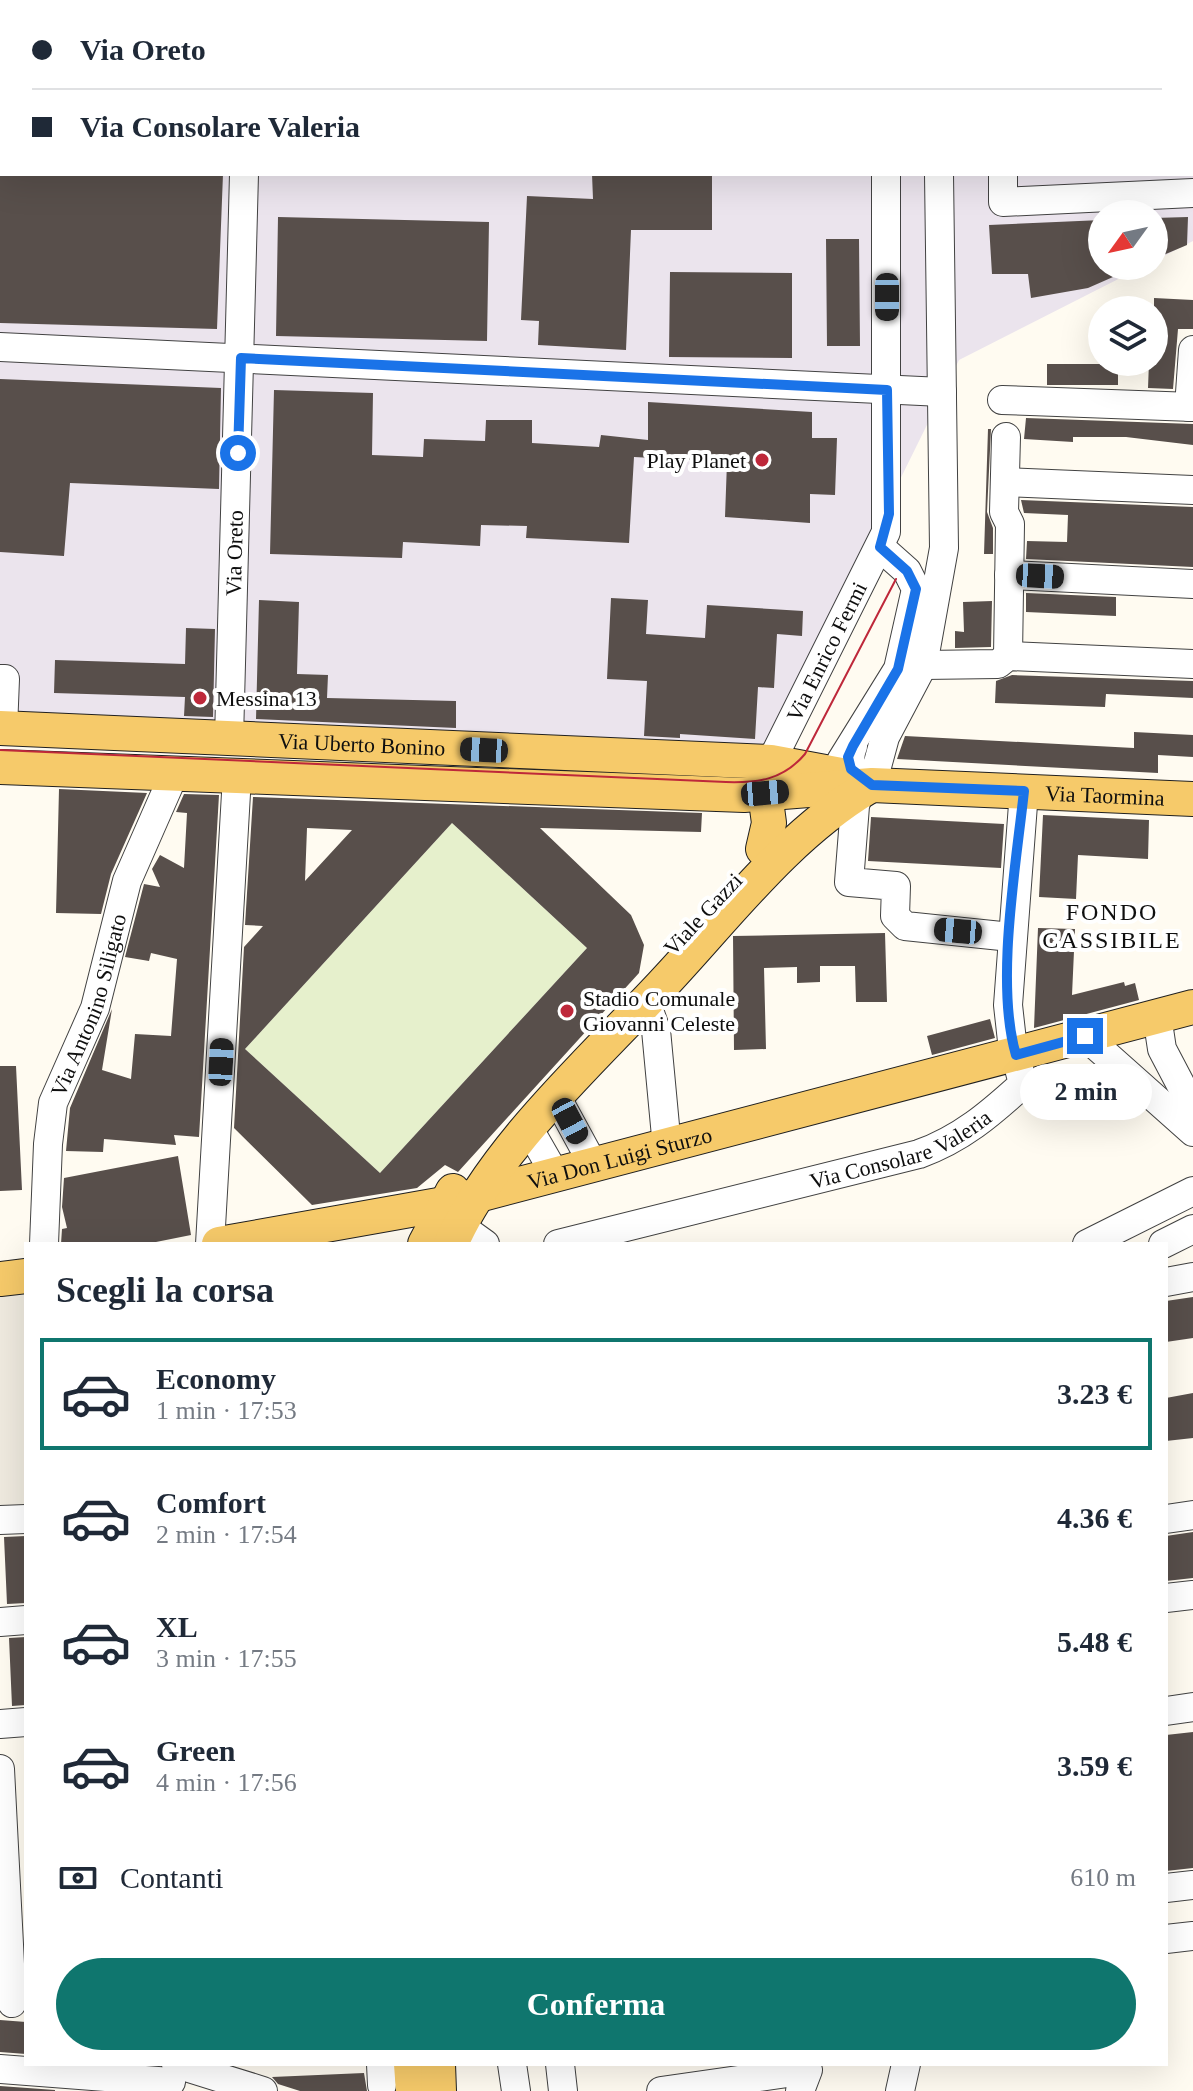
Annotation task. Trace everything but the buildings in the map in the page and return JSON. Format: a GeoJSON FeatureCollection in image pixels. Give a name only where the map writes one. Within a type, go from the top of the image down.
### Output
{"type":"FeatureCollection","features":[{"type":"Feature","properties":{"kind":"main road","name":"Via Uberto Bonino"},"geometry":{"type":"LineString","coordinates":[[1,728],[229,739],[768,778]]}},
{"type":"Feature","properties":{"kind":"main road","name":"Via Uberto Bonino"},"geometry":{"type":"LineString","coordinates":[[0,767],[237,776],[768,778]]}},
{"type":"Feature","properties":{"kind":"main road","name":"Via Taormina"},"geometry":{"type":"LineString","coordinates":[[768,778],[827,768],[866,789],[1024,791],[1191,806]]}},
{"type":"Feature","properties":{"kind":"main road"},"geometry":{"type":"LineString","coordinates":[[810,826],[821,805],[827,768]]}},
{"type":"Feature","properties":{"kind":"main road","name":"Viale Gazzi"},"geometry":{"type":"LineString","coordinates":[[463,1223],[473,1165],[763,849],[827,768]]}},
{"type":"Feature","properties":{"kind":"main road"},"geometry":{"type":"LineString","coordinates":[[763,849],[769,823],[768,778]]}},
{"type":"Feature","properties":{"kind":"main road","name":"Viale Gazzi"},"geometry":{"type":"LineString","coordinates":[[429,1242],[463,1223],[529,1129],[810,826],[866,789]]}},
{"type":"Feature","properties":{"kind":"main road","name":"Via Consolare Valeria"},"geometry":{"type":"LineString","coordinates":[[1020,1070],[1080,1038],[1193,1007]]}},
{"type":"Feature","properties":{"kind":"main road","name":"Via Don Luigi Sturzo"},"geometry":{"type":"LineString","coordinates":[[242,1242],[463,1223],[556,1176],[667,1147],[1020,1070]]}},
{"type":"Feature","properties":{"kind":"main road"},"geometry":{"type":"LineString","coordinates":[[0,1279],[24,1276]]}},
{"type":"Feature","properties":{"kind":"main road"},"geometry":{"type":"LineString","coordinates":[[392,2080],[409,2066]]}},
{"type":"Feature","properties":{"kind":"main road"},"geometry":{"type":"LineString","coordinates":[[438,2066],[439,2091]]}},
{"type":"Feature","properties":{"kind":"street","name":"Via Oreto"},"geometry":{"type":"LineString","coordinates":[[229,739],[244,176]]}},
{"type":"Feature","properties":{"kind":"street","name":"Via Enrico Fermi"},"geometry":{"type":"LineString","coordinates":[[768,778],[880,547],[889,514],[886,176]]}},
{"type":"Feature","properties":{"kind":"street"},"geometry":{"type":"LineString","coordinates":[[939,176],[944,548],[923,665],[885,737],[866,789],[855,806],[849,882],[896,886],[895,916],[905,926],[1011,937]]}},
{"type":"Feature","properties":{"kind":"street"},"geometry":{"type":"LineString","coordinates":[[1003,176],[1003,202],[1193,193]]}},
{"type":"Feature","properties":{"kind":"street"},"geometry":{"type":"LineString","coordinates":[[0,347],[942,392]]}},
{"type":"Feature","properties":{"kind":"street"},"geometry":{"type":"LineString","coordinates":[[1002,400],[1191,407],[1193,350]]}},
{"type":"Feature","properties":{"kind":"street"},"geometry":{"type":"LineString","coordinates":[[1006,437],[1008,656]]}},
{"type":"Feature","properties":{"kind":"street"},"geometry":{"type":"LineString","coordinates":[[1005,482],[1193,490]]}},
{"type":"Feature","properties":{"kind":"street"},"geometry":{"type":"LineString","coordinates":[[827,768],[898,669],[916,589],[907,571],[880,547]]}},
{"type":"Feature","properties":{"kind":"street"},"geometry":{"type":"LineString","coordinates":[[1009,575],[1193,584]]}},
{"type":"Feature","properties":{"kind":"street"},"geometry":{"type":"LineString","coordinates":[[923,665],[998,664],[1008,656],[1193,664]]}},
{"type":"Feature","properties":{"kind":"street"},"geometry":{"type":"LineString","coordinates":[[0,679],[5,679],[1,728]]}},
{"type":"Feature","properties":{"kind":"street","name":"Via Antonino Siligato"},"geometry":{"type":"LineString","coordinates":[[44,1242],[53,1103],[95,1008],[127,881],[174,774]]}},
{"type":"Feature","properties":{"kind":"street"},"geometry":{"type":"LineString","coordinates":[[210,1242],[237,776]]}},
{"type":"Feature","properties":{"kind":"street"},"geometry":{"type":"LineString","coordinates":[[1020,1070],[1008,1005],[1024,791]]}},
{"type":"Feature","properties":{"kind":"street"},"geometry":{"type":"LineString","coordinates":[[646,1002],[656,1030],[667,1147]]}},
{"type":"Feature","properties":{"kind":"street"},"geometry":{"type":"LineString","coordinates":[[1157,1016],[1162,1049],[1193,1108]]}},
{"type":"Feature","properties":{"kind":"street"},"geometry":{"type":"LineString","coordinates":[[1080,1038],[1193,1132]]}},
{"type":"Feature","properties":{"kind":"street","name":"Via Consolare Valeria"},"geometry":{"type":"LineString","coordinates":[[577,1242],[624,1237],[946,1144],[972,1128],[1020,1070]]}},
{"type":"Feature","properties":{"kind":"street"},"geometry":{"type":"LineString","coordinates":[[557,1098],[594,1166]]}},
{"type":"Feature","properties":{"kind":"street"},"geometry":{"type":"LineString","coordinates":[[529,1129],[556,1176]]}},
{"type":"Feature","properties":{"kind":"street"},"geometry":{"type":"LineString","coordinates":[[1091,1242],[1193,1191]]}},
{"type":"Feature","properties":{"kind":"street"},"geometry":{"type":"LineString","coordinates":[[1167,1242],[1193,1229]]}},
{"type":"Feature","properties":{"kind":"street"},"geometry":{"type":"LineString","coordinates":[[1168,1282],[1193,1277]]}},
{"type":"Feature","properties":{"kind":"street"},"geometry":{"type":"LineString","coordinates":[[1168,1519],[1193,1515]]}},
{"type":"Feature","properties":{"kind":"street"},"geometry":{"type":"LineString","coordinates":[[0,1520],[24,1519]]}},
{"type":"Feature","properties":{"kind":"street"},"geometry":{"type":"LineString","coordinates":[[1168,1598],[1193,1595]]}},
{"type":"Feature","properties":{"kind":"street"},"geometry":{"type":"LineString","coordinates":[[0,1622],[24,1620]]}},
{"type":"Feature","properties":{"kind":"street"},"geometry":{"type":"LineString","coordinates":[[1168,1711],[1193,1707]]}},
{"type":"Feature","properties":{"kind":"street"},"geometry":{"type":"LineString","coordinates":[[0,1724],[24,1722]]}},
{"type":"Feature","properties":{"kind":"street"},"geometry":{"type":"LineString","coordinates":[[0,1769],[10,1823],[13,2002]]}},
{"type":"Feature","properties":{"kind":"street"},"geometry":{"type":"LineString","coordinates":[[1168,1888],[1193,1885]]}},
{"type":"Feature","properties":{"kind":"street"},"geometry":{"type":"LineString","coordinates":[[1168,1939],[1193,1936]]}},
{"type":"Feature","properties":{"kind":"street"},"geometry":{"type":"LineString","coordinates":[[512,2066],[516,2091]]}},
{"type":"Feature","properties":{"kind":"street"},"geometry":{"type":"LineString","coordinates":[[560,2066],[563,2091]]}},
{"type":"Feature","properties":{"kind":"street"},"geometry":{"type":"LineString","coordinates":[[900,2091],[906,2066]]}},
{"type":"Feature","properties":{"kind":"street"},"geometry":{"type":"LineString","coordinates":[[0,2069],[32,2076],[117,2084],[173,2073],[214,2077],[263,2091]]}},
{"type":"Feature","properties":{"kind":"street"},"geometry":{"type":"LineString","coordinates":[[661,2091],[804,2081]]}},
{"type":"Feature","properties":{"kind":"shaded area"},"geometry":{"type":"Polygon","coordinates":[[[0,176],[1193,176],[1193,241],[1168,254],[1168,200],[1088,200],[1088,280],[1116,280],[959,360],[768,747],[0,733],[0,176]]]}},
{"type":"Feature","properties":{"kind":"shaded area"},"geometry":{"type":"Polygon","coordinates":[[[24,1276],[24,1519],[0,1520],[0,1279],[24,1276]]]}},
{"type":"Feature","properties":{"kind":"green space"},"geometry":{"type":"Polygon","coordinates":[[[452,823],[587,948],[380,1173],[245,1049],[452,823]]]}},
{"type":"Feature","properties":{"kind":"tram line"},"geometry":{"type":"LineString","coordinates":[[0,750],[749,782],[779,775],[805,754],[896,579]]}},
{"type":"Feature","properties":{"kind":"place","name":"Play Planet"},"geometry":{"type":"Point","coordinates":[762,460]}},
{"type":"Feature","properties":{"kind":"place","name":"Messina 13"},"geometry":{"type":"Point","coordinates":[200,698]}},
{"type":"Feature","properties":{"kind":"place","name":"Stadio Comunale Giovanni Celeste"},"geometry":{"type":"Point","coordinates":[567,1011]}},
{"type":"Feature","properties":{"kind":"district","name":"FONDO CASSIBILE"},"geometry":{"type":"Point","coordinates":[1112,926]}},
{"type":"Feature","properties":{"kind":"route"},"geometry":{"type":"LineString","coordinates":[[238,453],[241,358],[887,390],[889,514],[880,547],[907,571],[916,589],[898,669],[853,746],[848,757],[851,769],[872,785],[1024,791],[1011,937],[1008,1005],[1012,1041],[1016,1055],[1085,1036]]}}]}
